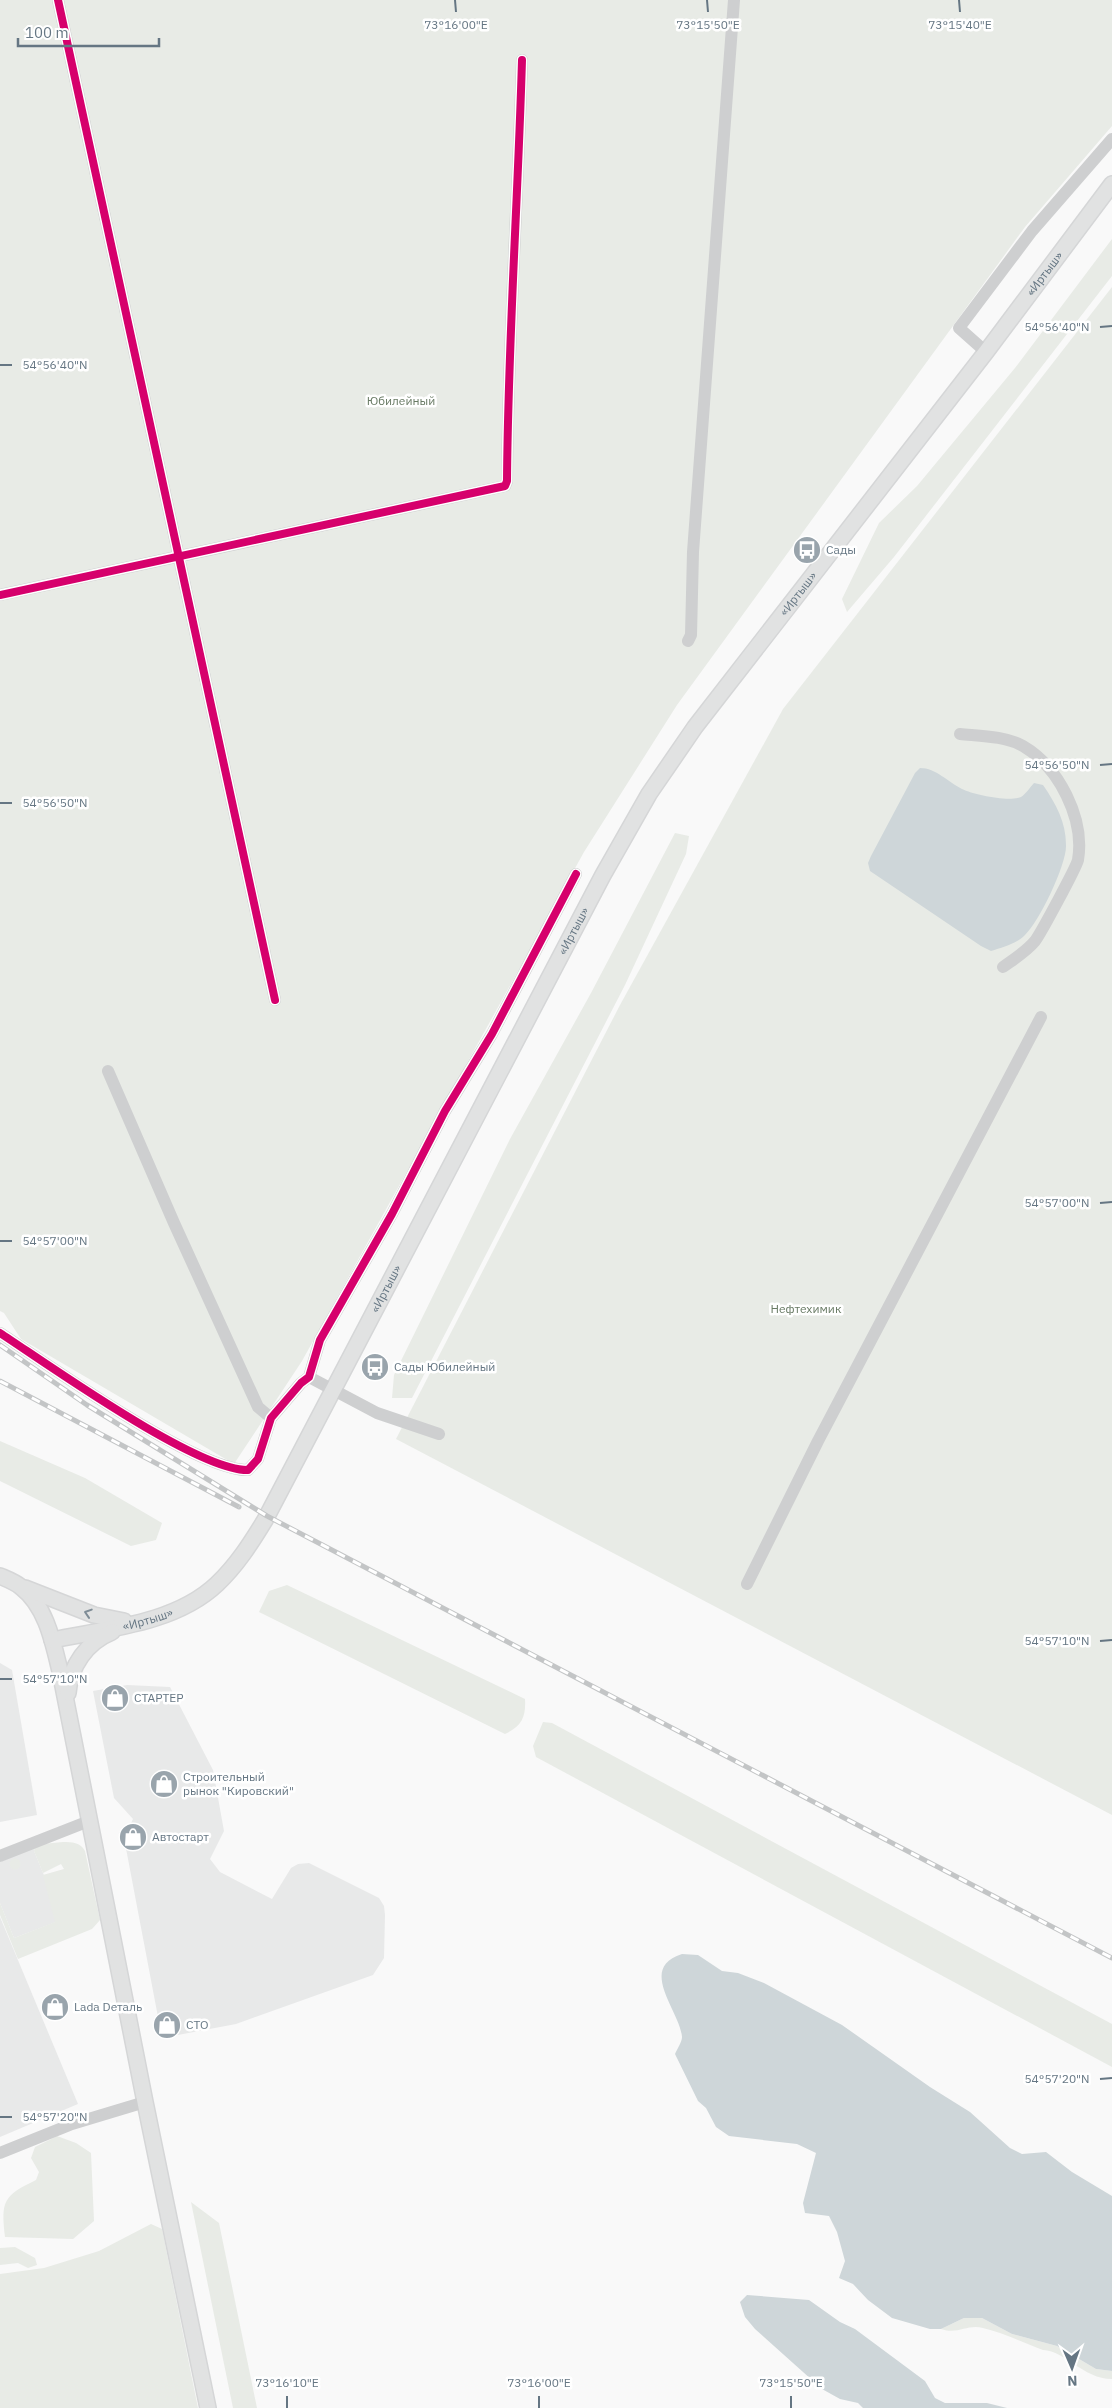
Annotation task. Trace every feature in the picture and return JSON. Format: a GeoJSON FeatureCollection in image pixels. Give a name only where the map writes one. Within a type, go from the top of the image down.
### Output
{"type":"FeatureCollection","features":[{"type":"Feature","properties":{"kind":"main road","name":"«Иртыш»"},"geometry":{"type":"LineString","coordinates":[[52,1640],[136,1622],[189,1603],[216,1586],[238,1562],[265,1520],[334,1390],[381,1295],[603,875],[649,794],[701,719],[986,352],[1112,184]]}},
{"type":"Feature","properties":{"kind":"main road"},"geometry":{"type":"LineString","coordinates":[[0,1576],[22,1587],[94,1615],[114,1620],[136,1622]]}},
{"type":"Feature","properties":{"kind":"main road"},"geometry":{"type":"LineString","coordinates":[[22,1587],[38,1607],[52,1640],[67,1704],[145,2102],[208,2408]]}},
{"type":"Feature","properties":{"kind":"main road"},"geometry":{"type":"LineString","coordinates":[[67,1704],[71,1676],[80,1658],[90,1646],[107,1634],[136,1622]]}},
{"type":"Feature","properties":{"kind":"street"},"geometry":{"type":"LineString","coordinates":[[58,0],[275,1000]]}},
{"type":"Feature","properties":{"kind":"street"},"geometry":{"type":"LineString","coordinates":[[688,641],[691,635],[693,552],[734,0]]}},
{"type":"Feature","properties":{"kind":"street"},"geometry":{"type":"LineString","coordinates":[[0,595],[502,487],[506,484],[508,358],[519,172],[522,60]]}},
{"type":"Feature","properties":{"kind":"street"},"geometry":{"type":"LineString","coordinates":[[986,352],[959,328],[1032,231],[1112,139]]}},
{"type":"Feature","properties":{"kind":"street"},"geometry":{"type":"LineString","coordinates":[[960,734],[996,738],[1023,746],[1043,763],[1069,796],[1077,828],[1078,861],[1036,940],[1023,953],[1003,967]]}},
{"type":"Feature","properties":{"kind":"street"},"geometry":{"type":"LineString","coordinates":[[0,1333],[106,1402],[169,1440],[235,1470],[248,1470],[258,1459],[271,1418],[309,1376],[320,1340],[392,1214],[445,1111],[492,1034],[576,874]]}},
{"type":"Feature","properties":{"kind":"street"},"geometry":{"type":"LineString","coordinates":[[747,1584],[822,1433],[1041,1017]]}},
{"type":"Feature","properties":{"kind":"street"},"geometry":{"type":"LineString","coordinates":[[108,1071],[174,1224],[258,1407],[271,1418]]}},
{"type":"Feature","properties":{"kind":"street"},"geometry":{"type":"LineString","coordinates":[[309,1376],[377,1414],[439,1434]]}},
{"type":"Feature","properties":{"kind":"street"},"geometry":{"type":"LineString","coordinates":[[0,1856],[89,1821]]}},
{"type":"Feature","properties":{"kind":"street"},"geometry":{"type":"LineString","coordinates":[[0,2153],[72,2124],[145,2102]]}},
{"type":"Feature","properties":{"kind":"shaded area"},"geometry":{"type":"Polygon","coordinates":[[[920,768],[931,770],[962,789],[983,795],[1008,799],[1021,797],[1034,783],[1043,785],[1052,799],[1066,837],[1065,854],[1057,878],[1044,906],[1031,928],[1018,941],[991,951],[870,871],[868,863],[871,856],[915,773],[920,768]]]}},
{"type":"Feature","properties":{"kind":"shaded area"},"geometry":{"type":"Polygon","coordinates":[[[0,1663],[12,1670],[37,1815],[0,1822],[0,1663]]]}},
{"type":"Feature","properties":{"kind":"shaded area"},"geometry":{"type":"Polygon","coordinates":[[[127,1685],[170,1687],[213,1770],[224,1831],[210,1859],[220,1872],[272,1899],[291,1868],[298,1864],[309,1863],[379,1898],[384,1906],[385,1915],[384,1958],[373,1975],[236,2024],[162,2038],[124,1838],[133,1819],[114,1798],[93,1691],[127,1685]]]}},
{"type":"Feature","properties":{"kind":"shaded area"},"geometry":{"type":"Polygon","coordinates":[[[35,1847],[34,1851],[48,1885],[56,1922],[14,1938],[0,1903],[0,1862],[35,1847]]]}},
{"type":"Feature","properties":{"kind":"shaded area"},"geometry":{"type":"Polygon","coordinates":[[[0,1917],[78,2104],[0,2137],[0,1917]]]}},
{"type":"Feature","properties":{"kind":"shaded area"},"geometry":{"type":"Polygon","coordinates":[[[682,1954],[698,1955],[722,1971],[738,1973],[764,1983],[842,2025],[930,2087],[970,2112],[1010,2148],[1022,2154],[1046,2152],[1072,2172],[1112,2196],[1112,2371],[1096,2369],[1057,2346],[1012,2334],[982,2318],[964,2318],[941,2329],[930,2329],[892,2318],[868,2300],[853,2284],[839,2278],[845,2261],[837,2232],[829,2216],[805,2213],[803,2203],[816,2153],[797,2144],[729,2136],[716,2127],[706,2108],[698,2101],[675,2054],[682,2037],[680,2027],[664,1991],[662,1980],[663,1969],[669,1961],[682,1954]]]}},
{"type":"Feature","properties":{"kind":"shaded area"},"geometry":{"type":"Polygon","coordinates":[[[747,2295],[809,2300],[840,2322],[855,2329],[925,2381],[935,2398],[945,2403],[987,2403],[1007,2408],[863,2408],[858,2403],[840,2399],[822,2389],[755,2329],[745,2317],[740,2302],[747,2295]]]}},
{"type":"Feature","properties":{"kind":"green space","name":"Юбилейный"},"geometry":{"type":"Polygon","coordinates":[[[0,0],[1112,0],[1112,126],[1025,227],[677,705],[584,852],[302,1361],[234,1464],[21,1339],[4,1313],[0,1311],[0,0]]]}},
{"type":"Feature","properties":{"kind":"green space"},"geometry":{"type":"Polygon","coordinates":[[[1112,239],[1112,276],[894,557],[847,612],[842,599],[879,523],[917,486],[1015,368],[1112,239]]]}},
{"type":"Feature","properties":{"kind":"green space","name":"Нефтехимик"},"geometry":{"type":"Polygon","coordinates":[[[1112,287],[1112,1815],[396,1439],[620,1005],[783,709],[1112,287]]]}},
{"type":"Feature","properties":{"kind":"green space"},"geometry":{"type":"Polygon","coordinates":[[[675,833],[689,836],[686,854],[625,985],[412,1398],[392,1398],[394,1375],[510,1139],[591,993],[675,833]]]}},
{"type":"Feature","properties":{"kind":"green space"},"geometry":{"type":"Polygon","coordinates":[[[0,1441],[85,1478],[162,1523],[156,1540],[131,1546],[0,1481],[0,1441]]]}},
{"type":"Feature","properties":{"kind":"green space"},"geometry":{"type":"Polygon","coordinates":[[[287,1585],[525,1699],[525,1711],[522,1720],[515,1728],[505,1734],[259,1612],[269,1591],[287,1585]]]}},
{"type":"Feature","properties":{"kind":"green space"},"geometry":{"type":"Polygon","coordinates":[[[543,1722],[552,1723],[1112,2024],[1112,2067],[536,1757],[533,1746],[543,1722]]]}},
{"type":"Feature","properties":{"kind":"green space"},"geometry":{"type":"Polygon","coordinates":[[[63,1842],[78,1844],[85,1851],[100,1920],[92,1929],[18,1959],[0,1915],[0,1903],[14,1938],[55,1922],[43,1875],[64,1869],[61,1864],[43,1873],[34,1851],[35,1847],[42,1844],[63,1842]]]}},
{"type":"Feature","properties":{"kind":"green space"},"geometry":{"type":"Polygon","coordinates":[[[15,1858],[21,1864],[15,1870],[9,1864],[15,1858]]]}},
{"type":"Feature","properties":{"kind":"green space"},"geometry":{"type":"Polygon","coordinates":[[[57,2136],[76,2143],[91,2153],[94,2221],[73,2239],[5,2237],[4,2207],[7,2201],[17,2191],[36,2180],[39,2172],[31,2158],[35,2147],[57,2136]]]}},
{"type":"Feature","properties":{"kind":"green space"},"geometry":{"type":"Polygon","coordinates":[[[191,2202],[219,2223],[257,2408],[233,2408],[191,2202]]]}},
{"type":"Feature","properties":{"kind":"green space"},"geometry":{"type":"Polygon","coordinates":[[[151,2224],[162,2229],[198,2408],[0,2408],[0,2274],[44,2268],[99,2251],[151,2224]]]}},
{"type":"Feature","properties":{"kind":"green space"},"geometry":{"type":"Polygon","coordinates":[[[15,2247],[35,2258],[37,2265],[28,2268],[18,2263],[0,2265],[0,2248],[15,2247]]]}},
{"type":"Feature","properties":{"kind":"green space"},"geometry":{"type":"Polygon","coordinates":[[[964,2318],[982,2318],[1012,2334],[1057,2346],[1096,2369],[1112,2371],[1112,2379],[1092,2375],[1059,2355],[991,2330],[977,2327],[952,2331],[941,2329],[964,2318]]]}},
{"type":"Feature","properties":{"kind":"railway"},"geometry":{"type":"LineString","coordinates":[[0,1345],[87,1405],[267,1516],[1112,1958]]}},
{"type":"Feature","properties":{"kind":"railway"},"geometry":{"type":"LineString","coordinates":[[0,1381],[239,1507]]}},
{"type":"Feature","properties":{"kind":"cycle path"},"geometry":{"type":"LineString","coordinates":[[58,0],[275,1000]]}},
{"type":"Feature","properties":{"kind":"cycle path"},"geometry":{"type":"LineString","coordinates":[[0,595],[505,486],[507,481],[509,375],[522,60]]}},
{"type":"Feature","properties":{"kind":"cycle path"},"geometry":{"type":"LineString","coordinates":[[0,1333],[87,1391],[160,1436],[195,1454],[225,1466],[248,1470],[258,1459],[271,1418],[301,1383],[309,1377],[320,1340],[392,1214],[445,1111],[492,1034],[576,874]]}},
{"type":"Feature","properties":{"kind":"place","name":"Сады"},"geometry":{"type":"Point","coordinates":[807,550]}},
{"type":"Feature","properties":{"kind":"place","name":"Сады Юбилейный"},"geometry":{"type":"Point","coordinates":[375,1367]}},
{"type":"Feature","properties":{"kind":"place","name":"СТАРТЕР"},"geometry":{"type":"Point","coordinates":[115,1698]}},
{"type":"Feature","properties":{"kind":"place","name":"Строительный рынок \"Кировский\""},"geometry":{"type":"Point","coordinates":[164,1784]}},
{"type":"Feature","properties":{"kind":"place","name":"Автостарт"},"geometry":{"type":"Point","coordinates":[133,1837]}},
{"type":"Feature","properties":{"kind":"place","name":"Lada Dеталь"},"geometry":{"type":"Point","coordinates":[55,2007]}},
{"type":"Feature","properties":{"kind":"place","name":"СТО"},"geometry":{"type":"Point","coordinates":[167,2025]}}]}
